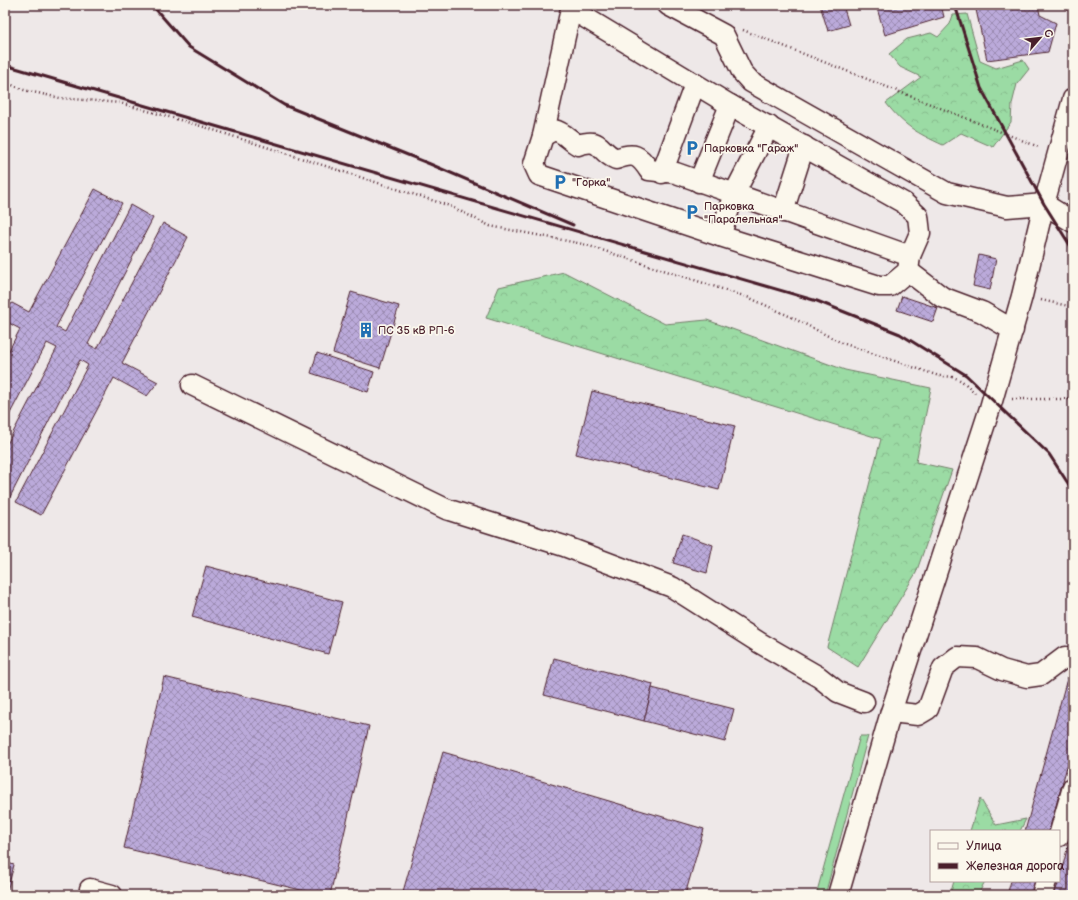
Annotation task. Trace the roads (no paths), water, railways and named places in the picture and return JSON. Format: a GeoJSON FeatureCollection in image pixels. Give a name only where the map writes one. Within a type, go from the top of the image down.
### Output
{"type":"FeatureCollection","features":[{"type":"Feature","properties":{"kind":"street"},"geometry":{"type":"LineString","coordinates":[[668,5],[724,35],[742,72],[751,82],[946,193],[1007,207],[1044,204],[1073,222]]}},
{"type":"Feature","properties":{"kind":"street"},"geometry":{"type":"LineString","coordinates":[[571,7],[694,84],[891,194],[904,203],[918,216],[920,234],[909,263],[890,286],[879,286],[720,236],[539,175],[534,164],[543,136],[571,7]]}},
{"type":"Feature","properties":{"kind":"street"},"geometry":{"type":"LineString","coordinates":[[662,173],[694,84]]}},
{"type":"Feature","properties":{"kind":"street"},"geometry":{"type":"LineString","coordinates":[[838,895],[891,712],[991,404],[1013,330],[1044,204],[1073,99]]}},
{"type":"Feature","properties":{"kind":"street"},"geometry":{"type":"LineString","coordinates":[[699,182],[730,105]]}},
{"type":"Feature","properties":{"kind":"street"},"geometry":{"type":"LineString","coordinates":[[720,236],[734,194],[769,126]]}},
{"type":"Feature","properties":{"kind":"street"},"geometry":{"type":"LineString","coordinates":[[543,136],[554,130],[562,132],[569,140],[578,145],[590,141],[599,145],[608,156],[616,159],[626,155],[634,155],[642,161],[649,170],[676,174],[734,194],[783,212],[909,263],[942,297],[982,312],[1013,330]]}},
{"type":"Feature","properties":{"kind":"street"},"geometry":{"type":"LineString","coordinates":[[783,212],[804,146]]}},
{"type":"Feature","properties":{"kind":"street"},"geometry":{"type":"LineString","coordinates":[[192,386],[446,509],[564,546],[672,587],[760,643],[819,677],[838,692],[864,702]]}},
{"type":"Feature","properties":{"kind":"street"},"geometry":{"type":"LineString","coordinates":[[891,712],[918,715],[928,709],[943,668],[957,657],[977,658],[1002,670],[1027,677],[1041,675],[1064,657],[1073,660]]}},
{"type":"Feature","properties":{"kind":"street"},"geometry":{"type":"LineString","coordinates":[[1060,832],[1073,787]]}},
{"type":"Feature","properties":{"kind":"street"},"geometry":{"type":"LineString","coordinates":[[1042,895],[1046,882]]}},
{"type":"Feature","properties":{"kind":"street"},"geometry":{"type":"LineString","coordinates":[[90,888],[112,895]]}},
{"type":"Feature","properties":{"kind":"railway"},"geometry":{"type":"LineString","coordinates":[[152,5],[189,47],[284,105],[430,164],[573,225]]}},
{"type":"Feature","properties":{"kind":"railway"},"geometry":{"type":"LineString","coordinates":[[955,5],[981,88],[1044,204],[1073,250]]}},
{"type":"Feature","properties":{"kind":"railway"},"geometry":{"type":"LineString","coordinates":[[5,65],[817,301],[900,334],[966,375],[1049,454],[1073,491]]}},
{"type":"Feature","properties":{"kind":"place","name":"Парковка \"Гараж\""},"geometry":{"type":"Point","coordinates":[692,148]}},
{"type":"Feature","properties":{"kind":"place","name":"\"Горка\""},"geometry":{"type":"Point","coordinates":[560,182]}},
{"type":"Feature","properties":{"kind":"place","name":"Парковка \"Паралельная\""},"geometry":{"type":"Point","coordinates":[692,212]}},
{"type":"Feature","properties":{"kind":"place","name":"ПС 35 кВ РП-6"},"geometry":{"type":"Point","coordinates":[366,330]}}]}
